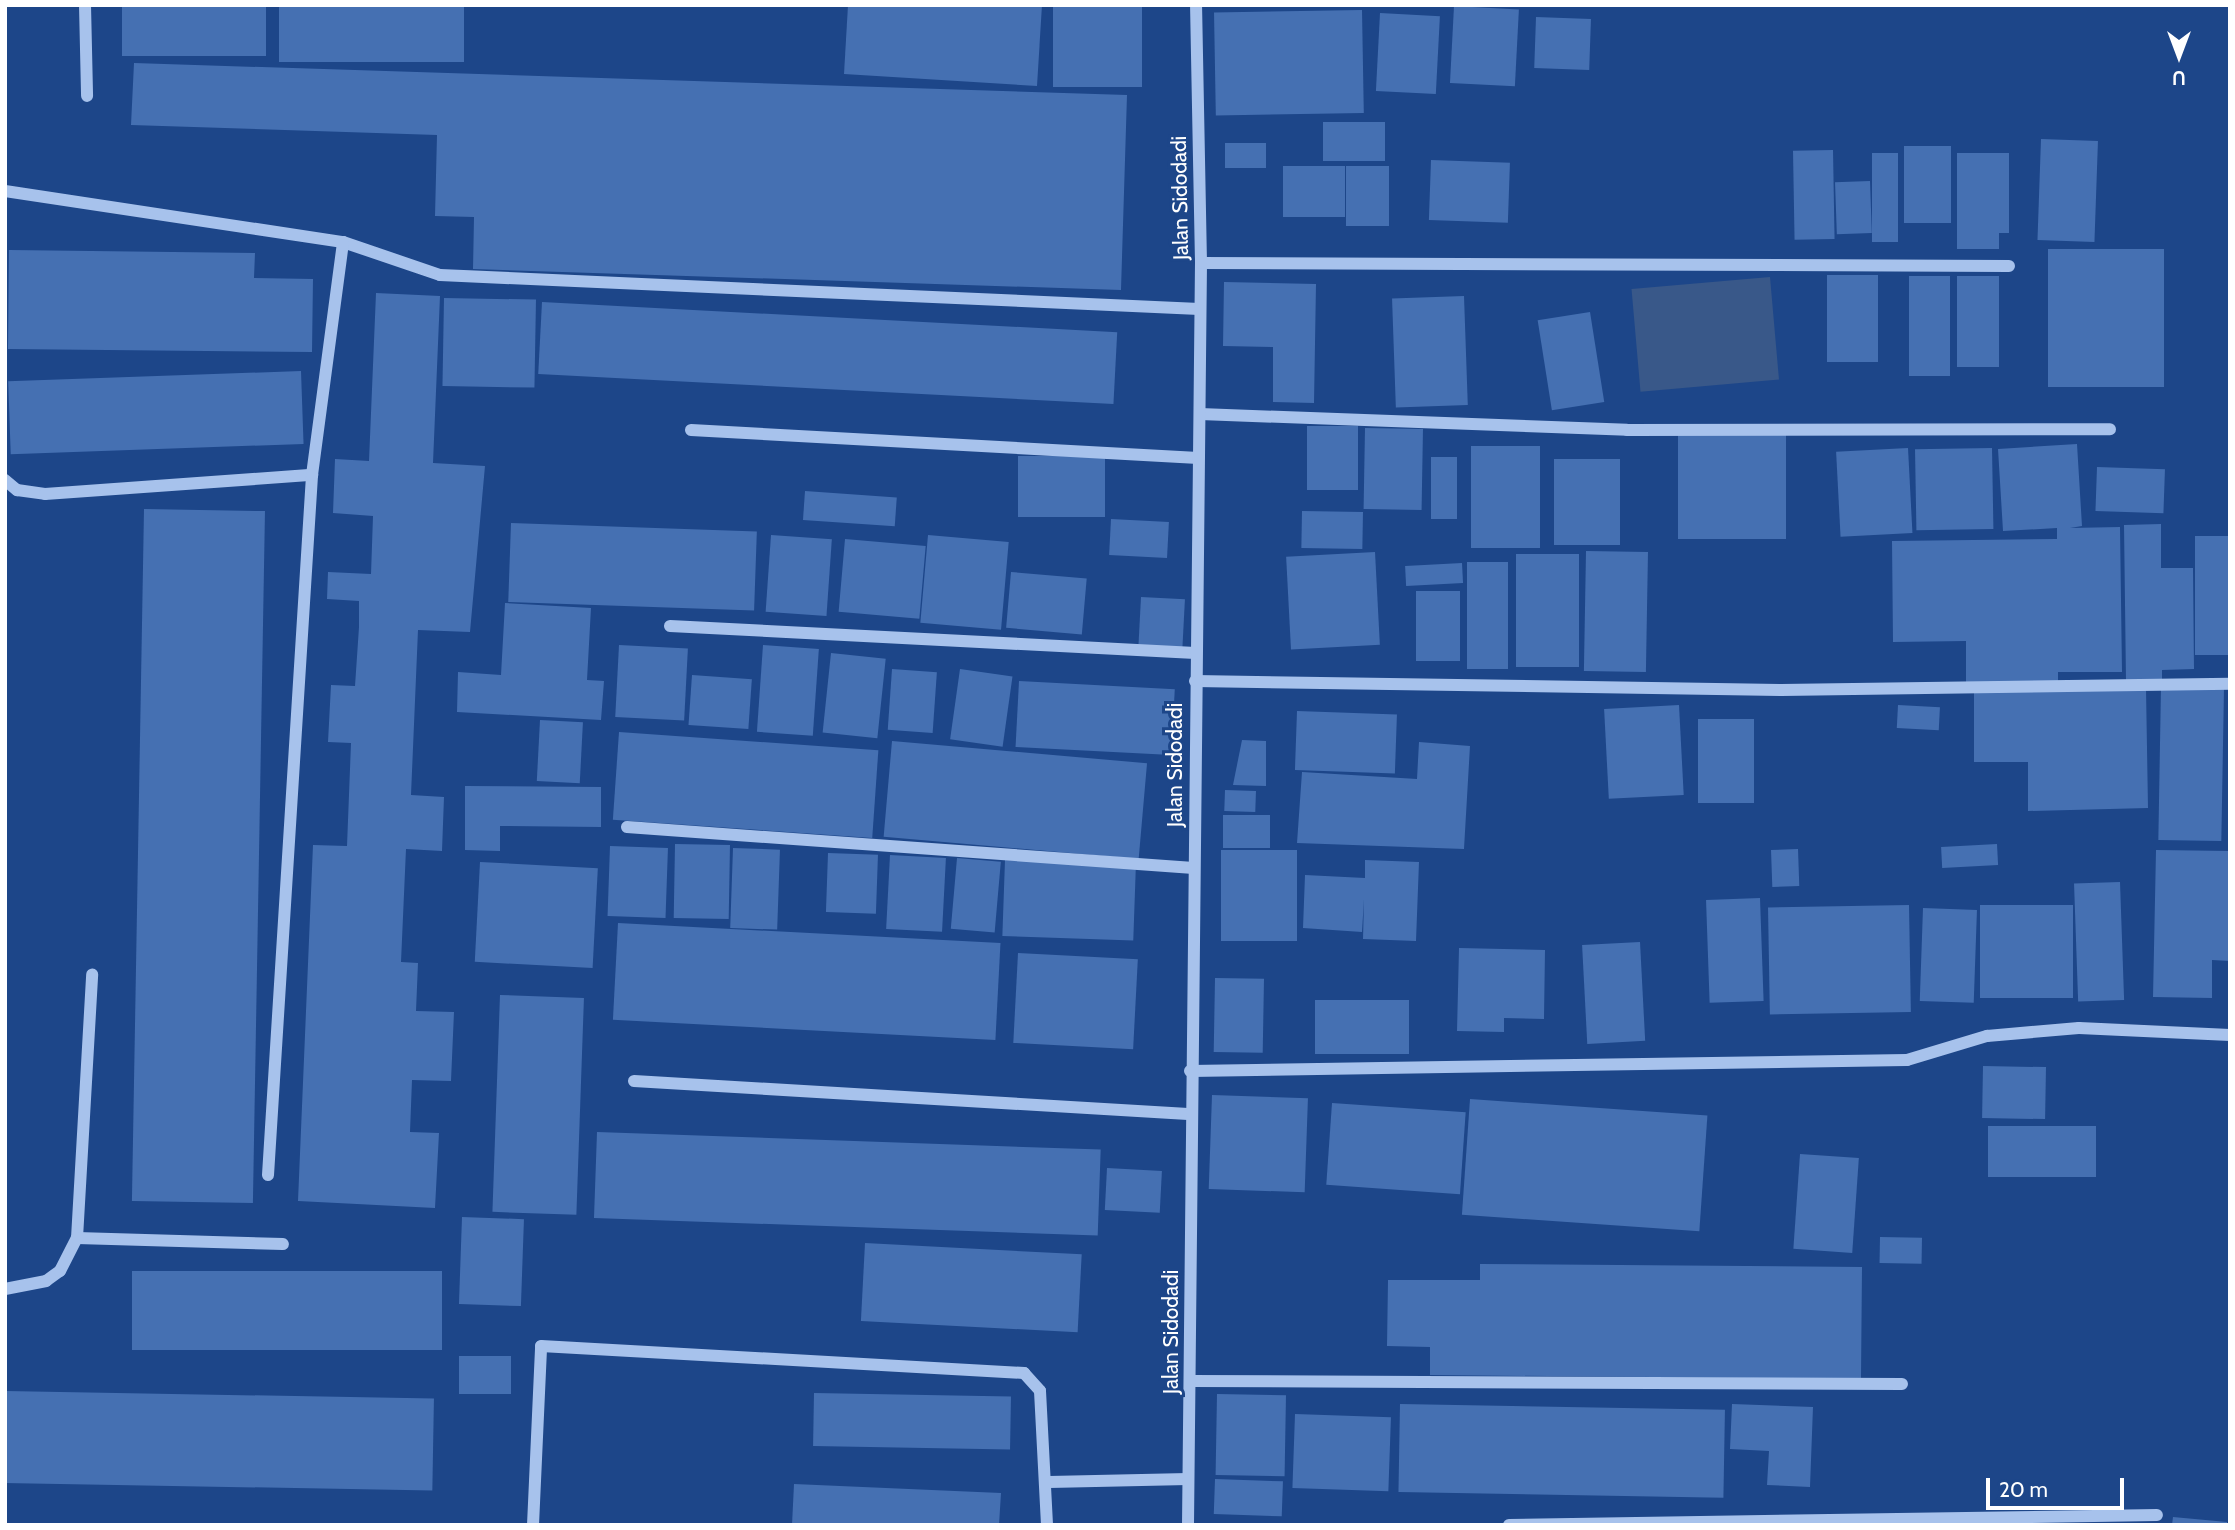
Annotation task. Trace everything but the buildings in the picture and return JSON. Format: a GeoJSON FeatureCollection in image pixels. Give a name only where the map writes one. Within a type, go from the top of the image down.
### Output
{"type":"FeatureCollection","features":[{"type":"Feature","properties":{"kind":"street"},"geometry":{"type":"LineString","coordinates":[[85,5],[87,96]]}},
{"type":"Feature","properties":{"kind":"street","name":"Jalan Sidodadi"},"geometry":{"type":"LineString","coordinates":[[1188,1525],[1191,1381],[1188,1114],[1194,868],[1201,263],[1196,5]]}},
{"type":"Feature","properties":{"kind":"street"},"geometry":{"type":"LineString","coordinates":[[5,191],[343,242],[440,275],[1199,309]]}},
{"type":"Feature","properties":{"kind":"street"},"geometry":{"type":"LineString","coordinates":[[268,1175],[312,475],[343,242]]}},
{"type":"Feature","properties":{"kind":"street"},"geometry":{"type":"LineString","coordinates":[[1201,263],[2009,266]]}},
{"type":"Feature","properties":{"kind":"street"},"geometry":{"type":"LineString","coordinates":[[1200,414],[1627,430],[2110,429]]}},
{"type":"Feature","properties":{"kind":"street"},"geometry":{"type":"LineString","coordinates":[[691,430],[1199,458]]}},
{"type":"Feature","properties":{"kind":"street"},"geometry":{"type":"LineString","coordinates":[[5,480],[17,490],[45,494],[312,475]]}},
{"type":"Feature","properties":{"kind":"street"},"geometry":{"type":"LineString","coordinates":[[670,626],[1195,653]]}},
{"type":"Feature","properties":{"kind":"street"},"geometry":{"type":"LineString","coordinates":[[1195,681],[1781,690],[2230,684]]}},
{"type":"Feature","properties":{"kind":"street"},"geometry":{"type":"LineString","coordinates":[[627,827],[1194,868]]}},
{"type":"Feature","properties":{"kind":"street"},"geometry":{"type":"LineString","coordinates":[[5,1289],[46,1281],[60,1271],[77,1238],[92,974]]}},
{"type":"Feature","properties":{"kind":"street"},"geometry":{"type":"LineString","coordinates":[[1190,1072],[1907,1060],[1987,1036],[2079,1028],[2230,1035]]}},
{"type":"Feature","properties":{"kind":"street"},"geometry":{"type":"LineString","coordinates":[[634,1081],[1188,1114]]}},
{"type":"Feature","properties":{"kind":"street"},"geometry":{"type":"LineString","coordinates":[[77,1238],[283,1244]]}},
{"type":"Feature","properties":{"kind":"street"},"geometry":{"type":"LineString","coordinates":[[533,1525],[541,1346],[1024,1373],[1040,1391],[1049,1482],[1047,1525]]}},
{"type":"Feature","properties":{"kind":"street"},"geometry":{"type":"LineString","coordinates":[[1191,1381],[1902,1384]]}},
{"type":"Feature","properties":{"kind":"street"},"geometry":{"type":"LineString","coordinates":[[1049,1482],[1188,1479]]}},
{"type":"Feature","properties":{"kind":"street"},"geometry":{"type":"LineString","coordinates":[[1509,1525],[2157,1515]]}},
{"type":"Feature","properties":{"kind":"water"},"geometry":{"type":"Polygon","coordinates":[[[1770,277],[1779,380],[1641,392],[1632,289],[1770,277]]]}}]}
